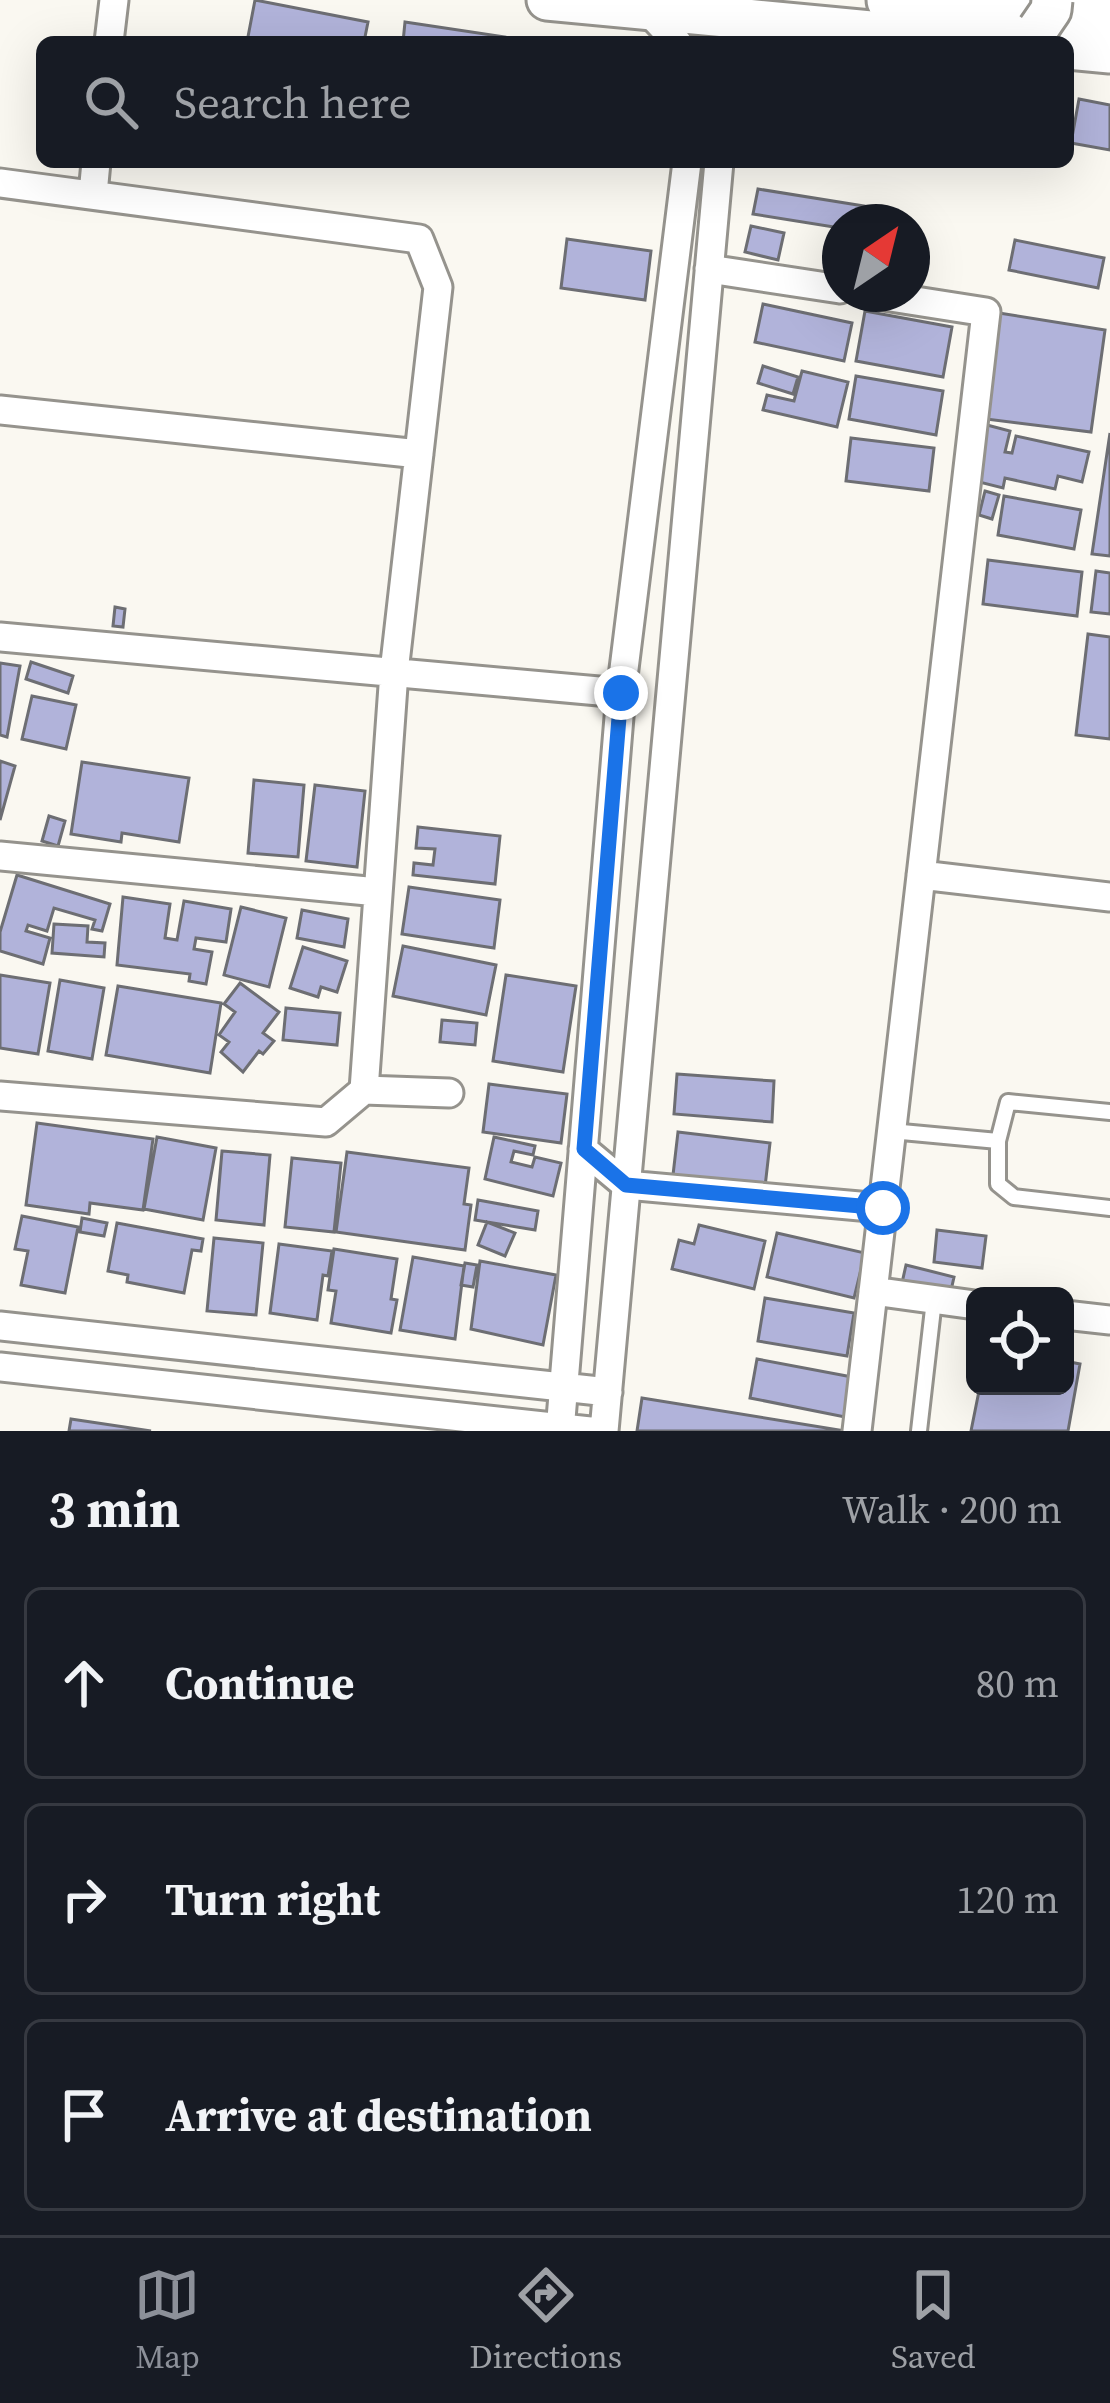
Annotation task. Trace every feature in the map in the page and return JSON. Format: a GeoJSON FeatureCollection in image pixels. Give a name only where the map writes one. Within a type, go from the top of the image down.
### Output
{"type":"FeatureCollection","features":[{"type":"Feature","properties":{"kind":"highway"},"geometry":{"type":"LineString","coordinates":[[892,0],[1110,20]]}},
{"type":"Feature","properties":{"kind":"main road"},"geometry":{"type":"LineString","coordinates":[[547,0],[647,10],[774,33],[845,36]]}},
{"type":"Feature","properties":{"kind":"main road"},"geometry":{"type":"LineString","coordinates":[[1074,41],[1110,53]]}},
{"type":"Feature","properties":{"kind":"street"},"geometry":{"type":"LineString","coordinates":[[110,36],[114,0]]}},
{"type":"Feature","properties":{"kind":"street"},"geometry":{"type":"LineString","coordinates":[[647,10],[671,36]]}},
{"type":"Feature","properties":{"kind":"street"},"geometry":{"type":"LineString","coordinates":[[93,194],[95,168]]}},
{"type":"Feature","properties":{"kind":"street"},"geometry":{"type":"LineString","coordinates":[[561,1429],[621,693],[686,168]]}},
{"type":"Feature","properties":{"kind":"street"},"geometry":{"type":"LineString","coordinates":[[604,1431],[717,168]]}},
{"type":"Feature","properties":{"kind":"street"},"geometry":{"type":"LineString","coordinates":[[0,183],[419,239],[438,287],[394,672],[364,1090]]}},
{"type":"Feature","properties":{"kind":"street"},"geometry":{"type":"LineString","coordinates":[[709,269],[822,286]]}},
{"type":"Feature","properties":{"kind":"street"},"geometry":{"type":"LineString","coordinates":[[856,1431],[986,312],[930,303]]}},
{"type":"Feature","properties":{"kind":"street"},"geometry":{"type":"LineString","coordinates":[[0,410],[419,454]]}},
{"type":"Feature","properties":{"kind":"street"},"geometry":{"type":"LineString","coordinates":[[0,637],[621,693]]}},
{"type":"Feature","properties":{"kind":"street"},"geometry":{"type":"LineString","coordinates":[[0,856],[379,892]]}},
{"type":"Feature","properties":{"kind":"street"},"geometry":{"type":"LineString","coordinates":[[921,875],[1110,897]]}},
{"type":"Feature","properties":{"kind":"street"},"geometry":{"type":"LineString","coordinates":[[0,1096],[326,1122],[364,1090],[449,1093]]}},
{"type":"Feature","properties":{"kind":"street"},"geometry":{"type":"LineString","coordinates":[[584,1149],[626,1185],[883,1208]]}},
{"type":"Feature","properties":{"kind":"street"},"geometry":{"type":"LineString","coordinates":[[873,1291],[966,1304]]}},
{"type":"Feature","properties":{"kind":"street"},"geometry":{"type":"LineString","coordinates":[[1074,1316],[1110,1320]]}},
{"type":"Feature","properties":{"kind":"street"},"geometry":{"type":"LineString","coordinates":[[590,1431],[0,1368],[2,1326],[608,1392]]}},
{"type":"Feature","properties":{"kind":"lane"},"geometry":{"type":"LineString","coordinates":[[1110,1112],[1008,1102],[998,1141],[998,1184],[1004,1192],[1110,1208]]}},
{"type":"Feature","properties":{"kind":"lane"},"geometry":{"type":"LineString","coordinates":[[891,1130],[998,1141]]}},
{"type":"Feature","properties":{"kind":"lane"},"geometry":{"type":"LineString","coordinates":[[919,1431],[934,1300]]}},
{"type":"Feature","properties":{"kind":"building"},"geometry":{"type":"Polygon","coordinates":[[[255,0],[368,22],[365,36],[248,36],[255,0]]]}},
{"type":"Feature","properties":{"kind":"building"},"geometry":{"type":"Polygon","coordinates":[[[405,22],[498,36],[404,36],[405,22]]]}},
{"type":"Feature","properties":{"kind":"building"},"geometry":{"type":"Polygon","coordinates":[[[1079,99],[1110,105],[1110,150],[1074,144],[1079,99]]]}},
{"type":"Feature","properties":{"kind":"building"},"geometry":{"type":"Polygon","coordinates":[[[758,189],[852,204],[822,204],[822,225],[753,214],[758,189]]]}},
{"type":"Feature","properties":{"kind":"building"},"geometry":{"type":"Polygon","coordinates":[[[751,226],[784,233],[778,260],[745,252],[751,226]]]}},
{"type":"Feature","properties":{"kind":"building"},"geometry":{"type":"Polygon","coordinates":[[[567,239],[651,251],[645,300],[561,288],[567,239]]]}},
{"type":"Feature","properties":{"kind":"building"},"geometry":{"type":"Polygon","coordinates":[[[1015,240],[1104,258],[1098,288],[1009,270],[1015,240]]]}},
{"type":"Feature","properties":{"kind":"building"},"geometry":{"type":"Polygon","coordinates":[[[763,304],[852,323],[844,361],[755,342],[763,304]]]}},
{"type":"Feature","properties":{"kind":"building"},"geometry":{"type":"Polygon","coordinates":[[[865,312],[952,327],[943,377],[856,361],[865,312]]]}},
{"type":"Feature","properties":{"kind":"building"},"geometry":{"type":"Polygon","coordinates":[[[999,313],[1105,330],[1091,432],[986,419],[999,313]]]}},
{"type":"Feature","properties":{"kind":"building"},"geometry":{"type":"Polygon","coordinates":[[[763,366],[798,377],[793,394],[758,383],[763,366]]]}},
{"type":"Feature","properties":{"kind":"building"},"geometry":{"type":"Polygon","coordinates":[[[802,371],[848,382],[837,427],[763,410],[767,395],[794,401],[802,371]]]}},
{"type":"Feature","properties":{"kind":"building"},"geometry":{"type":"Polygon","coordinates":[[[856,376],[943,391],[936,435],[849,419],[856,376]]]}},
{"type":"Feature","properties":{"kind":"building"},"geometry":{"type":"Polygon","coordinates":[[[987,425],[1010,431],[1005,452],[1012,453],[1016,436],[1089,452],[1082,482],[1058,476],[1055,489],[1005,478],[1003,488],[975,481],[987,425]]]}},
{"type":"Feature","properties":{"kind":"building"},"geometry":{"type":"Polygon","coordinates":[[[1110,433],[1110,556],[1092,554],[1110,433]]]}},
{"type":"Feature","properties":{"kind":"building"},"geometry":{"type":"Polygon","coordinates":[[[851,438],[934,448],[929,491],[846,481],[851,438]]]}},
{"type":"Feature","properties":{"kind":"building"},"geometry":{"type":"Polygon","coordinates":[[[985,491],[999,495],[992,519],[979,515],[985,491]]]}},
{"type":"Feature","properties":{"kind":"building"},"geometry":{"type":"Polygon","coordinates":[[[1004,496],[1081,510],[1074,549],[998,535],[1004,496]]]}},
{"type":"Feature","properties":{"kind":"building"},"geometry":{"type":"Polygon","coordinates":[[[988,560],[1082,572],[1077,616],[983,604],[988,560]]]}},
{"type":"Feature","properties":{"kind":"building"},"geometry":{"type":"Polygon","coordinates":[[[1096,571],[1110,573],[1110,614],[1091,612],[1096,571]]]}},
{"type":"Feature","properties":{"kind":"building"},"geometry":{"type":"Polygon","coordinates":[[[115,607],[125,609],[123,627],[113,626],[115,607]]]}},
{"type":"Feature","properties":{"kind":"building"},"geometry":{"type":"Polygon","coordinates":[[[1088,634],[1110,637],[1110,739],[1076,735],[1088,634]]]}},
{"type":"Feature","properties":{"kind":"building"},"geometry":{"type":"Polygon","coordinates":[[[31,662],[73,676],[68,693],[26,679],[31,662]]]}},
{"type":"Feature","properties":{"kind":"building"},"geometry":{"type":"Polygon","coordinates":[[[0,663],[20,666],[7,737],[0,735],[0,663]]]}},
{"type":"Feature","properties":{"kind":"building"},"geometry":{"type":"Polygon","coordinates":[[[32,696],[76,705],[66,749],[22,739],[32,696]]]}},
{"type":"Feature","properties":{"kind":"building"},"geometry":{"type":"Polygon","coordinates":[[[0,761],[15,766],[0,820],[0,761]]]}},
{"type":"Feature","properties":{"kind":"building"},"geometry":{"type":"Polygon","coordinates":[[[82,762],[189,778],[179,842],[122,833],[121,842],[71,834],[82,762]]]}},
{"type":"Feature","properties":{"kind":"building"},"geometry":{"type":"Polygon","coordinates":[[[254,780],[304,785],[298,857],[248,853],[254,780]]]}},
{"type":"Feature","properties":{"kind":"building"},"geometry":{"type":"Polygon","coordinates":[[[315,785],[365,791],[357,867],[306,861],[315,785]]]}},
{"type":"Feature","properties":{"kind":"building"},"geometry":{"type":"Polygon","coordinates":[[[49,816],[65,821],[58,846],[42,841],[49,816]]]}},
{"type":"Feature","properties":{"kind":"building"},"geometry":{"type":"Polygon","coordinates":[[[418,827],[500,836],[495,884],[413,875],[414,863],[433,865],[435,849],[416,848],[418,827]]]}},
{"type":"Feature","properties":{"kind":"building"},"geometry":{"type":"Polygon","coordinates":[[[17,875],[110,904],[102,931],[92,929],[95,920],[54,908],[47,931],[28,925],[26,931],[50,938],[43,964],[0,951],[0,932],[17,875]]]}},
{"type":"Feature","properties":{"kind":"building"},"geometry":{"type":"Polygon","coordinates":[[[409,887],[500,900],[494,948],[402,934],[409,887]]]}},
{"type":"Feature","properties":{"kind":"building"},"geometry":{"type":"Polygon","coordinates":[[[123,897],[170,904],[165,938],[177,940],[184,901],[231,909],[226,942],[196,938],[194,949],[212,952],[206,984],[189,981],[190,974],[117,965],[123,897]]]}},
{"type":"Feature","properties":{"kind":"building"},"geometry":{"type":"Polygon","coordinates":[[[241,907],[286,918],[269,987],[224,975],[241,907]]]}},
{"type":"Feature","properties":{"kind":"building"},"geometry":{"type":"Polygon","coordinates":[[[302,910],[348,919],[344,947],[297,938],[302,910]]]}},
{"type":"Feature","properties":{"kind":"building"},"geometry":{"type":"Polygon","coordinates":[[[54,924],[88,926],[87,942],[105,943],[104,957],[52,953],[54,924]]]}},
{"type":"Feature","properties":{"kind":"building"},"geometry":{"type":"Polygon","coordinates":[[[403,946],[496,965],[486,1015],[393,996],[403,946]]]}},
{"type":"Feature","properties":{"kind":"building"},"geometry":{"type":"Polygon","coordinates":[[[303,947],[347,961],[337,992],[321,987],[318,997],[290,988],[303,947]]]}},
{"type":"Feature","properties":{"kind":"building"},"geometry":{"type":"Polygon","coordinates":[[[0,975],[50,983],[38,1054],[0,1048],[0,975]]]}},
{"type":"Feature","properties":{"kind":"building"},"geometry":{"type":"Polygon","coordinates":[[[506,975],[576,986],[563,1072],[493,1061],[506,975]]]}},
{"type":"Feature","properties":{"kind":"building"},"geometry":{"type":"Polygon","coordinates":[[[60,980],[104,988],[92,1059],[48,1051],[60,980]]]}},
{"type":"Feature","properties":{"kind":"building"},"geometry":{"type":"Polygon","coordinates":[[[240,983],[279,1012],[263,1033],[274,1041],[243,1072],[221,1052],[229,1042],[219,1035],[235,1012],[224,1004],[240,983]]]}},
{"type":"Feature","properties":{"kind":"building"},"geometry":{"type":"Polygon","coordinates":[[[118,986],[221,1003],[210,1073],[106,1055],[118,986]]]}},
{"type":"Feature","properties":{"kind":"building"},"geometry":{"type":"Polygon","coordinates":[[[286,1008],[340,1013],[337,1045],[283,1040],[286,1008]]]}},
{"type":"Feature","properties":{"kind":"building"},"geometry":{"type":"Polygon","coordinates":[[[442,1020],[477,1023],[475,1045],[440,1042],[442,1020]]]}},
{"type":"Feature","properties":{"kind":"building"},"geometry":{"type":"Polygon","coordinates":[[[677,1074],[774,1081],[772,1122],[674,1114],[677,1074]]]}},
{"type":"Feature","properties":{"kind":"building"},"geometry":{"type":"Polygon","coordinates":[[[489,1084],[567,1094],[561,1143],[483,1132],[489,1084]]]}},
{"type":"Feature","properties":{"kind":"building"},"geometry":{"type":"Polygon","coordinates":[[[37,1123],[153,1139],[143,1210],[90,1203],[89,1214],[26,1205],[37,1123]]]}},
{"type":"Feature","properties":{"kind":"building"},"geometry":{"type":"Polygon","coordinates":[[[678,1132],[770,1143],[765,1187],[673,1175],[678,1132]]]}},
{"type":"Feature","properties":{"kind":"building"},"geometry":{"type":"Polygon","coordinates":[[[157,1137],[216,1148],[203,1220],[144,1209],[157,1137]]]}},
{"type":"Feature","properties":{"kind":"building"},"geometry":{"type":"Polygon","coordinates":[[[494,1137],[535,1146],[533,1155],[514,1151],[511,1162],[532,1167],[535,1157],[561,1163],[553,1196],[485,1179],[494,1137]]]}},
{"type":"Feature","properties":{"kind":"building"},"geometry":{"type":"Polygon","coordinates":[[[222,1151],[270,1155],[264,1225],[216,1220],[222,1151]]]}},
{"type":"Feature","properties":{"kind":"building"},"geometry":{"type":"Polygon","coordinates":[[[347,1152],[469,1168],[464,1204],[471,1205],[465,1250],[336,1232],[347,1152]]]}},
{"type":"Feature","properties":{"kind":"building"},"geometry":{"type":"Polygon","coordinates":[[[292,1158],[341,1163],[334,1232],[285,1227],[292,1158]]]}},
{"type":"Feature","properties":{"kind":"building"},"geometry":{"type":"Polygon","coordinates":[[[478,1200],[538,1211],[535,1230],[475,1220],[478,1200]]]}},
{"type":"Feature","properties":{"kind":"building"},"geometry":{"type":"Polygon","coordinates":[[[22,1216],[78,1227],[65,1293],[21,1285],[28,1251],[15,1249],[22,1216]]]}},
{"type":"Feature","properties":{"kind":"building"},"geometry":{"type":"Polygon","coordinates":[[[82,1218],[107,1223],[104,1236],[80,1232],[82,1218]]]}},
{"type":"Feature","properties":{"kind":"building"},"geometry":{"type":"Polygon","coordinates":[[[487,1222],[515,1233],[505,1256],[478,1245],[487,1222]]]}},
{"type":"Feature","properties":{"kind":"building"},"geometry":{"type":"Polygon","coordinates":[[[117,1223],[203,1239],[201,1251],[192,1250],[184,1293],[127,1282],[128,1275],[108,1271],[117,1223]]]}},
{"type":"Feature","properties":{"kind":"building"},"geometry":{"type":"Polygon","coordinates":[[[699,1225],[765,1241],[754,1289],[672,1269],[679,1240],[694,1244],[699,1225]]]}},
{"type":"Feature","properties":{"kind":"building"},"geometry":{"type":"Polygon","coordinates":[[[937,1230],[986,1236],[982,1268],[934,1262],[937,1230]]]}},
{"type":"Feature","properties":{"kind":"building"},"geometry":{"type":"Polygon","coordinates":[[[777,1233],[865,1253],[854,1298],[767,1277],[777,1233]]]}},
{"type":"Feature","properties":{"kind":"building"},"geometry":{"type":"Polygon","coordinates":[[[214,1238],[263,1243],[256,1315],[207,1311],[214,1238]]]}},
{"type":"Feature","properties":{"kind":"building"},"geometry":{"type":"Polygon","coordinates":[[[279,1244],[332,1251],[328,1276],[323,1275],[317,1320],[270,1313],[279,1244]]]}},
{"type":"Feature","properties":{"kind":"building"},"geometry":{"type":"Polygon","coordinates":[[[334,1249],[397,1259],[391,1333],[331,1323],[336,1291],[328,1290],[334,1249]]]}},
{"type":"Feature","properties":{"kind":"building"},"geometry":{"type":"Polygon","coordinates":[[[413,1257],[464,1266],[455,1339],[400,1330],[413,1257]]]}},
{"type":"Feature","properties":{"kind":"building"},"geometry":{"type":"Polygon","coordinates":[[[480,1261],[556,1275],[543,1345],[471,1329],[480,1261]]]}},
{"type":"Feature","properties":{"kind":"building"},"geometry":{"type":"Polygon","coordinates":[[[465,1263],[477,1265],[473,1287],[461,1285],[465,1263]]]}},
{"type":"Feature","properties":{"kind":"building"},"geometry":{"type":"Polygon","coordinates":[[[906,1265],[954,1277],[950,1295],[902,1283],[906,1265]]]}},
{"type":"Feature","properties":{"kind":"building"},"geometry":{"type":"Polygon","coordinates":[[[765,1298],[854,1313],[847,1356],[758,1341],[765,1298]]]}},
{"type":"Feature","properties":{"kind":"building"},"geometry":{"type":"Polygon","coordinates":[[[757,1359],[852,1377],[845,1417],[750,1398],[757,1359]]]}},
{"type":"Feature","properties":{"kind":"building"},"geometry":{"type":"Polygon","coordinates":[[[1074,1363],[1080,1364],[1068,1431],[971,1431],[978,1395],[1074,1395],[1074,1363]]]}},
{"type":"Feature","properties":{"kind":"building"},"geometry":{"type":"Polygon","coordinates":[[[642,1398],[845,1431],[637,1431],[642,1398]]]}},
{"type":"Feature","properties":{"kind":"building"},"geometry":{"type":"Polygon","coordinates":[[[71,1419],[151,1431],[69,1431],[71,1419]]]}},
{"type":"Feature","properties":{"kind":"route"},"geometry":{"type":"LineString","coordinates":[[621,693],[584,1149],[626,1185],[883,1208]]}}]}
